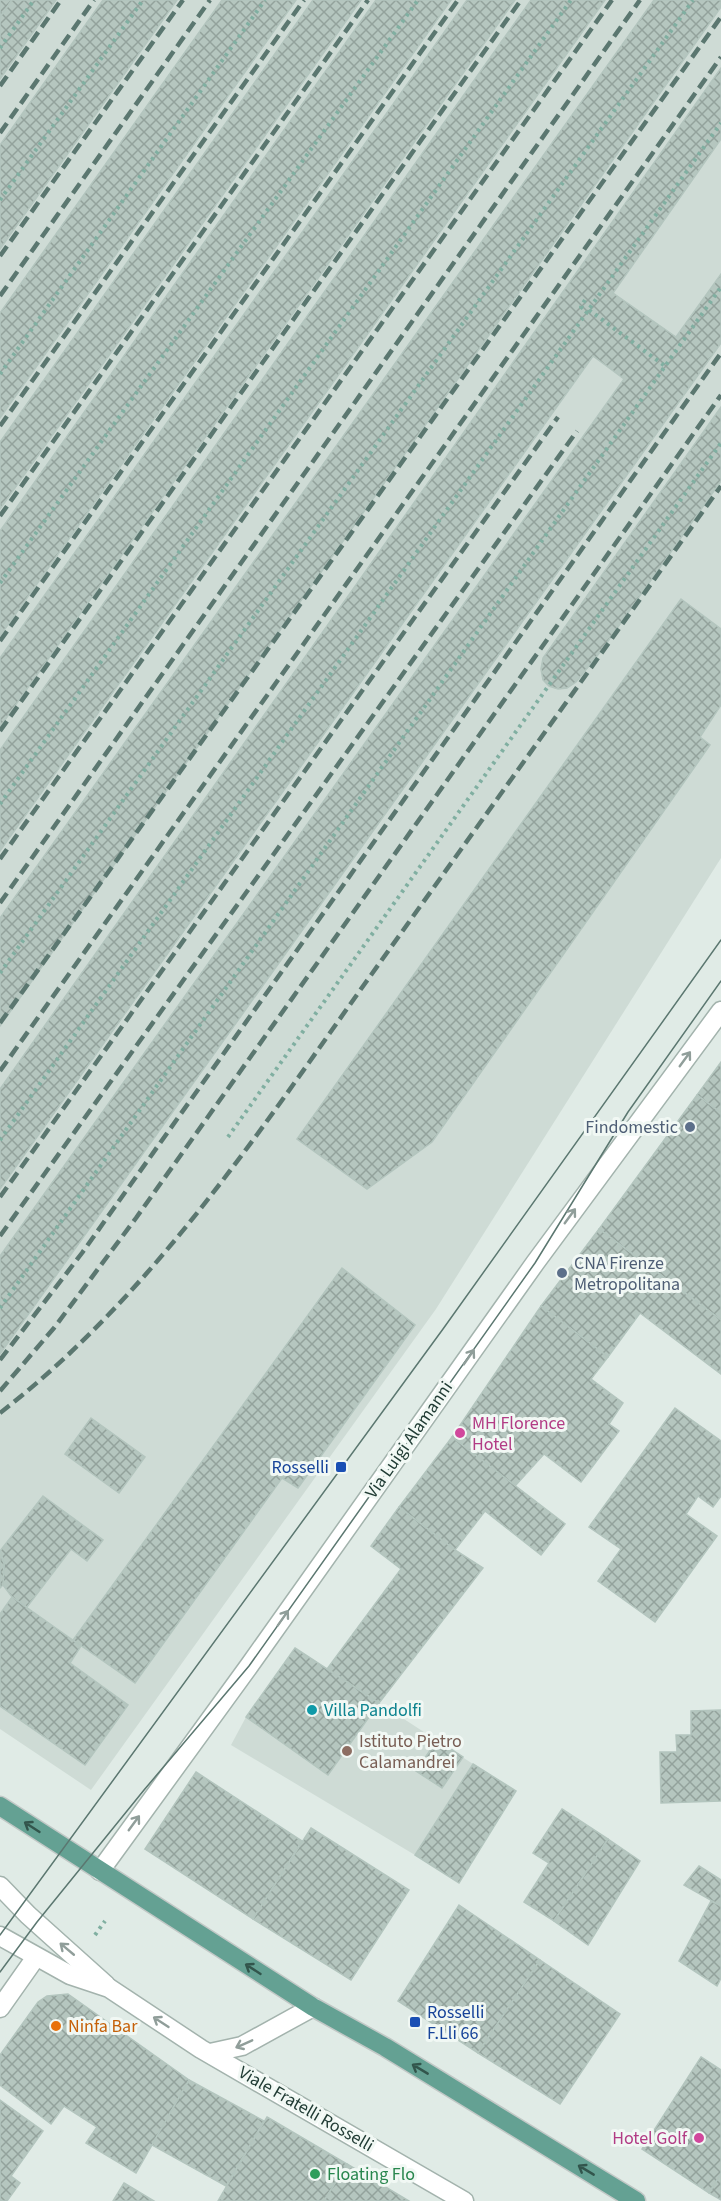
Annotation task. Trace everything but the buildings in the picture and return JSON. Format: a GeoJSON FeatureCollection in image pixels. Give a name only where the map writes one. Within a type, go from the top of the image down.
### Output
{"type":"FeatureCollection","features":[{"type":"Feature","properties":{"kind":"main road"},"geometry":{"type":"LineString","coordinates":[[0,1806],[313,2007],[385,2048],[636,2201]]}},
{"type":"Feature","properties":{"kind":"street","name":"Via Luigi Alamanni"},"geometry":{"type":"LineString","coordinates":[[100,1871],[542,1254],[721,1011]]}},
{"type":"Feature","properties":{"kind":"street","name":"Viale Fratelli Rosselli"},"geometry":{"type":"LineString","coordinates":[[0,1886],[28,1915],[109,1988],[210,2053],[464,2201]]}},
{"type":"Feature","properties":{"kind":"street","name":"Viale Fratelli Rosselli"},"geometry":{"type":"LineString","coordinates":[[0,1936],[70,1975],[109,1988]]}},
{"type":"Feature","properties":{"kind":"street"},"geometry":{"type":"LineString","coordinates":[[0,2007],[36,1956]]}},
{"type":"Feature","properties":{"kind":"street","name":"Viale Fratelli Rosselli"},"geometry":{"type":"LineString","coordinates":[[210,2053],[242,2046],[313,2007]]}},
{"type":"Feature","properties":{"kind":"path"},"geometry":{"type":"LineString","coordinates":[[0,48],[34,0]]}},
{"type":"Feature","properties":{"kind":"path"},"geometry":{"type":"LineString","coordinates":[[0,200],[143,0]]}},
{"type":"Feature","properties":{"kind":"path"},"geometry":{"type":"LineString","coordinates":[[0,374],[265,0]]}},
{"type":"Feature","properties":{"kind":"path"},"geometry":{"type":"LineString","coordinates":[[0,583],[418,0]]}},
{"type":"Feature","properties":{"kind":"path"},"geometry":{"type":"LineString","coordinates":[[0,804],[571,0]]}},
{"type":"Feature","properties":{"kind":"path"},"geometry":{"type":"LineString","coordinates":[[0,973],[693,0]]}},
{"type":"Feature","properties":{"kind":"path"},"geometry":{"type":"LineString","coordinates":[[0,1140],[721,123]]}},
{"type":"Feature","properties":{"kind":"path"},"geometry":{"type":"LineString","coordinates":[[0,1308],[721,287]]}},
{"type":"Feature","properties":{"kind":"path"},"geometry":{"type":"LineString","coordinates":[[585,300],[581,307],[665,366]]}},
{"type":"Feature","properties":{"kind":"path"},"geometry":{"type":"LineString","coordinates":[[228,1137],[721,443]]}},
{"type":"Feature","properties":{"kind":"shaded area"},"geometry":{"type":"Polygon","coordinates":[[[0,0],[721,0],[721,858],[436,1309],[91,1790],[0,1729],[0,0]]]}},
{"type":"Feature","properties":{"kind":"shaded area","name":"Istituto Pietro Calamandrei"},"geometry":{"type":"Polygon","coordinates":[[[295,1648],[473,1764],[415,1855],[231,1745],[246,1717],[295,1648]]]}},
{"type":"Feature","properties":{"kind":"tram line"},"geometry":{"type":"LineString","coordinates":[[0,1935],[443,1329],[721,940]]}},
{"type":"Feature","properties":{"kind":"tram line"},"geometry":{"type":"LineString","coordinates":[[0,1972],[37,1922],[144,1790],[249,1666],[535,1263],[628,1112],[721,981]]}},
{"type":"Feature","properties":{"kind":"railway"},"geometry":{"type":"LineString","coordinates":[[0,86],[61,0]]}},
{"type":"Feature","properties":{"kind":"railway"},"geometry":{"type":"LineString","coordinates":[[0,133],[94,0]]}},
{"type":"Feature","properties":{"kind":"railway"},"geometry":{"type":"LineString","coordinates":[[0,256],[183,0]]}},
{"type":"Feature","properties":{"kind":"railway"},"geometry":{"type":"LineString","coordinates":[[0,296],[210,0]]}},
{"type":"Feature","properties":{"kind":"railway"},"geometry":{"type":"LineString","coordinates":[[0,426],[304,0]]}},
{"type":"Feature","properties":{"kind":"railway"},"geometry":{"type":"LineString","coordinates":[[0,516],[368,0]]}},
{"type":"Feature","properties":{"kind":"railway"},"geometry":{"type":"LineString","coordinates":[[0,641],[458,0]]}},
{"type":"Feature","properties":{"kind":"railway"},"geometry":{"type":"LineString","coordinates":[[0,731],[521,0]]}},
{"type":"Feature","properties":{"kind":"railway"},"geometry":{"type":"LineString","coordinates":[[0,859],[612,0]]}},
{"type":"Feature","properties":{"kind":"railway"},"geometry":{"type":"LineString","coordinates":[[0,903],[640,0]]}},
{"type":"Feature","properties":{"kind":"railway"},"geometry":{"type":"LineString","coordinates":[[0,1023],[721,17]]}},
{"type":"Feature","properties":{"kind":"railway"},"geometry":{"type":"LineString","coordinates":[[0,1071],[721,57]]}},
{"type":"Feature","properties":{"kind":"railway"},"geometry":{"type":"LineString","coordinates":[[0,1360],[82,1253],[721,353]]}},
{"type":"Feature","properties":{"kind":"railway"},"geometry":{"type":"LineString","coordinates":[[0,1391],[54,1328],[136,1218],[721,395]]}},
{"type":"Feature","properties":{"kind":"railway"},"geometry":{"type":"LineString","coordinates":[[0,1197],[558,417]]}},
{"type":"Feature","properties":{"kind":"railway"},"geometry":{"type":"LineString","coordinates":[[0,1236],[577,431]]}},
{"type":"Feature","properties":{"kind":"railway"},"geometry":{"type":"LineString","coordinates":[[0,1413],[54,1367],[105,1318],[153,1266],[242,1155],[721,486]]}},
{"type":"Feature","properties":{"kind":"place","name":"Findomestic"},"geometry":{"type":"Point","coordinates":[690,1127]}},
{"type":"Feature","properties":{"kind":"place","name":"CNA Firenze Metropolitana"},"geometry":{"type":"Point","coordinates":[562,1273]}},
{"type":"Feature","properties":{"kind":"place","name":"MH Florence Hotel"},"geometry":{"type":"Point","coordinates":[460,1433]}},
{"type":"Feature","properties":{"kind":"place","name":"Rosselli"},"geometry":{"type":"Point","coordinates":[341,1467]}},
{"type":"Feature","properties":{"kind":"place","name":"Villa Pandolfi"},"geometry":{"type":"Point","coordinates":[312,1710]}},
{"type":"Feature","properties":{"kind":"place","name":"Istituto Pietro Calamandrei"},"geometry":{"type":"Point","coordinates":[347,1751]}},
{"type":"Feature","properties":{"kind":"place","name":"Rosselli F.Lli 66"},"geometry":{"type":"Point","coordinates":[415,2022]}},
{"type":"Feature","properties":{"kind":"place","name":"Ninfa Bar"},"geometry":{"type":"Point","coordinates":[56,2026]}},
{"type":"Feature","properties":{"kind":"place","name":"Hotel Golf"},"geometry":{"type":"Point","coordinates":[699,2138]}},
{"type":"Feature","properties":{"kind":"place","name":"Floating Flo"},"geometry":{"type":"Point","coordinates":[315,2174]}}]}
